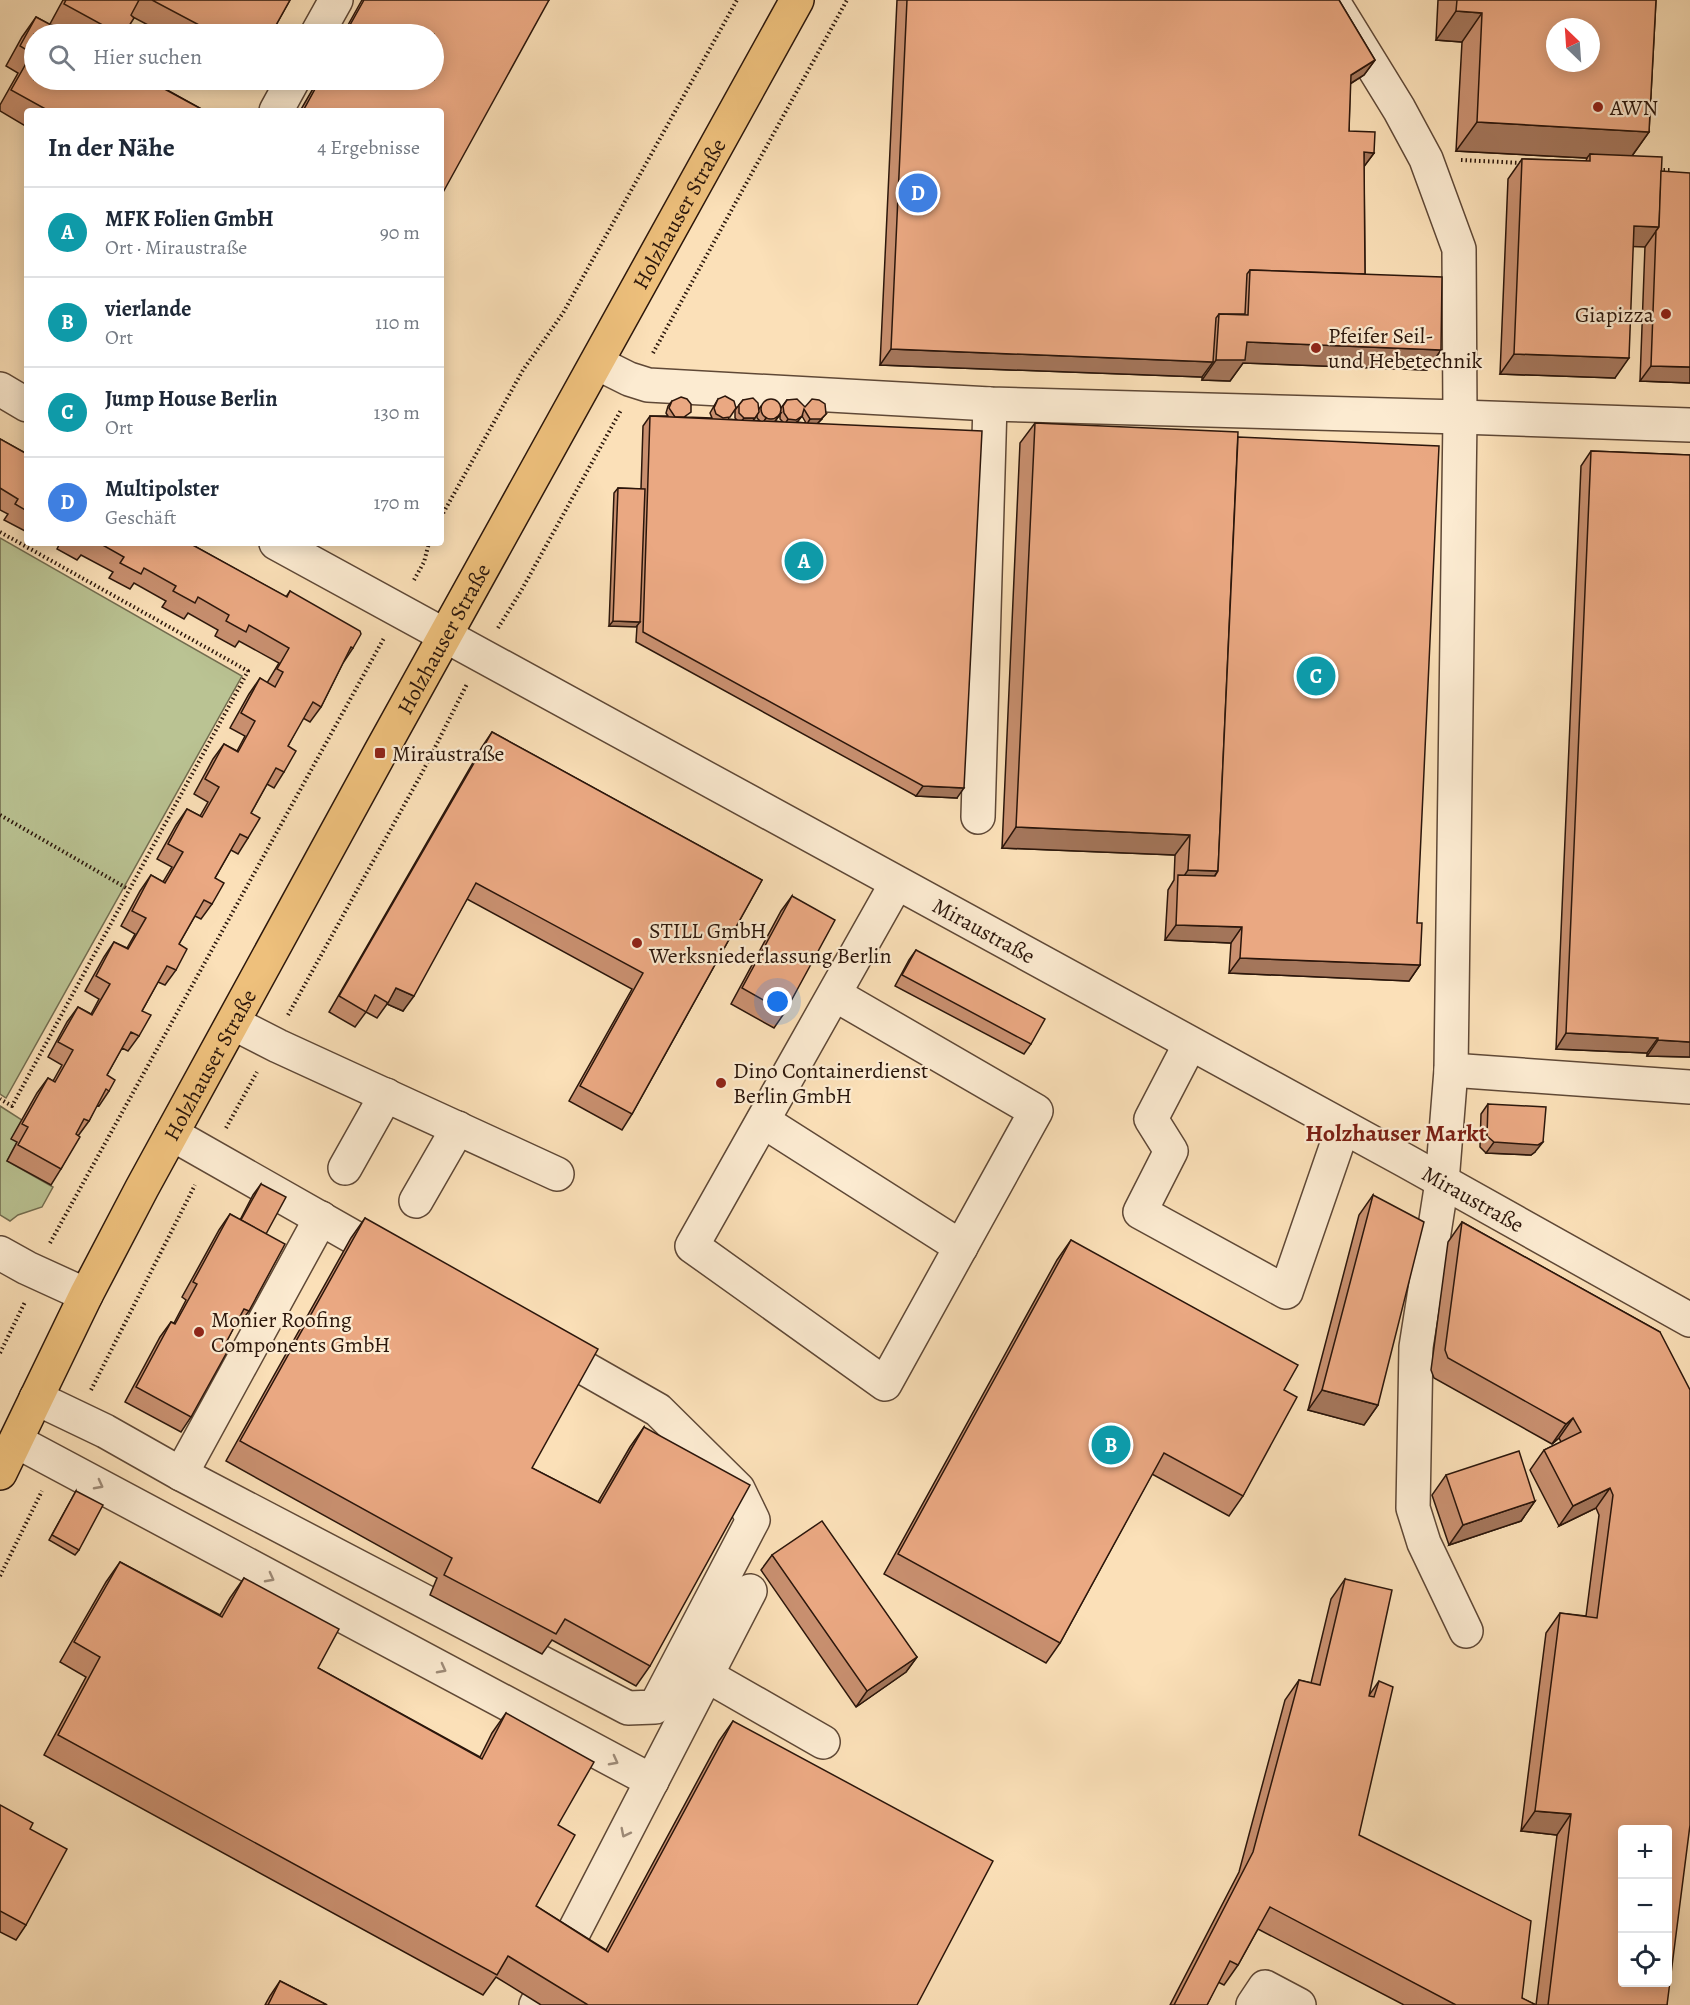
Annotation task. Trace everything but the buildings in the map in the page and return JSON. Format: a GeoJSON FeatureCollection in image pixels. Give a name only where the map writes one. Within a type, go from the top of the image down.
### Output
{"type":"FeatureCollection","features":[{"type":"Feature","properties":{"kind":"main road","name":"Holzhauser Straße"},"geometry":{"type":"LineString","coordinates":[[0,1473],[86,1295],[172,1134],[797,0]]}},
{"type":"Feature","properties":{"kind":"street"},"geometry":{"type":"LineString","coordinates":[[323,24],[336,0]]}},
{"type":"Feature","properties":{"kind":"street"},"geometry":{"type":"LineString","coordinates":[[1332,0],[1399,109],[1426,159],[1459,249],[1460,417],[1451,1070],[1442,1182],[1416,1347],[1413,1508],[1424,1543],[1466,1631]]}},
{"type":"Feature","properties":{"kind":"street"},"geometry":{"type":"LineString","coordinates":[[278,108],[288,90]]}},
{"type":"Feature","properties":{"kind":"street"},"geometry":{"type":"LineString","coordinates":[[597,363],[648,385],[990,404],[1690,425]]}},
{"type":"Feature","properties":{"kind":"street"},"geometry":{"type":"LineString","coordinates":[[0,389],[24,403]]}},
{"type":"Feature","properties":{"kind":"street"},"geometry":{"type":"LineString","coordinates":[[978,817],[990,404]]}},
{"type":"Feature","properties":{"kind":"street","name":"Miraustraße"},"geometry":{"type":"LineString","coordinates":[[282,546],[1343,1127],[1690,1320]]}},
{"type":"Feature","properties":{"kind":"street"},"geometry":{"type":"LineString","coordinates":[[834,994],[1036,1111],[885,1384],[692,1246],[763,1121],[834,994],[896,884]]}},
{"type":"Feature","properties":{"kind":"street"},"geometry":{"type":"LineString","coordinates":[[233,1023],[278,1046],[557,1174]]}},
{"type":"Feature","properties":{"kind":"street"},"geometry":{"type":"LineString","coordinates":[[1190,1044],[1151,1119],[1171,1151],[1140,1212],[1286,1292],[1343,1127]]}},
{"type":"Feature","properties":{"kind":"street"},"geometry":{"type":"LineString","coordinates":[[1451,1070],[1690,1087]]}},
{"type":"Feature","properties":{"kind":"street"},"geometry":{"type":"LineString","coordinates":[[345,1168],[386,1095]]}},
{"type":"Feature","properties":{"kind":"street"},"geometry":{"type":"LineString","coordinates":[[763,1121],[961,1247]]}},
{"type":"Feature","properties":{"kind":"street"},"geometry":{"type":"LineString","coordinates":[[416,1201],[458,1128]]}},
{"type":"Feature","properties":{"kind":"street"},"geometry":{"type":"LineString","coordinates":[[172,1134],[413,1271]]}},
{"type":"Feature","properties":{"kind":"street"},"geometry":{"type":"LineString","coordinates":[[181,1474],[321,1218]]}},
{"type":"Feature","properties":{"kind":"street"},"geometry":{"type":"LineString","coordinates":[[0,1253],[86,1295]]}},
{"type":"Feature","properties":{"kind":"street"},"geometry":{"type":"LineString","coordinates":[[36,1398],[105,1431],[181,1474],[628,1708],[655,1707],[753,1520],[738,1489],[658,1410],[525,1334]]}},
{"type":"Feature","properties":{"kind":"street"},"geometry":{"type":"LineString","coordinates":[[16,1441],[652,1781]]}},
{"type":"Feature","properties":{"kind":"street"},"geometry":{"type":"LineString","coordinates":[[536,2005],[750,1591]]}},
{"type":"Feature","properties":{"kind":"street"},"geometry":{"type":"LineString","coordinates":[[706,1675],[823,1742]]}},
{"type":"Feature","properties":{"kind":"street"},"geometry":{"type":"LineString","coordinates":[[1253,2005],[1265,1987],[1299,2005]]}},
{"type":"Feature","properties":{"kind":"path"},"geometry":{"type":"LineString","coordinates":[[444,513],[523,370],[563,313],[737,0]]}},
{"type":"Feature","properties":{"kind":"path"},"geometry":{"type":"LineString","coordinates":[[508,609],[637,381],[847,0]]}},
{"type":"Feature","properties":{"kind":"path"},"geometry":{"type":"LineString","coordinates":[[1426,159],[1531,164]]}},
{"type":"Feature","properties":{"kind":"path"},"geometry":{"type":"LineString","coordinates":[[1658,170],[1670,170]]}},
{"type":"Feature","properties":{"kind":"path"},"geometry":{"type":"LineString","coordinates":[[0,532],[24,545]]}},
{"type":"Feature","properties":{"kind":"path"},"geometry":{"type":"LineString","coordinates":[[0,1099],[12,1106],[128,888],[248,671],[25,546]]}},
{"type":"Feature","properties":{"kind":"path"},"geometry":{"type":"LineString","coordinates":[[424,562],[428,546]]}},
{"type":"Feature","properties":{"kind":"path"},"geometry":{"type":"LineString","coordinates":[[50,1245],[373,658]]}},
{"type":"Feature","properties":{"kind":"path"},"geometry":{"type":"LineString","coordinates":[[0,815],[128,888]]}},
{"type":"Feature","properties":{"kind":"path"},"geometry":{"type":"LineString","coordinates":[[0,1353],[29,1293]]}},
{"type":"Feature","properties":{"kind":"green space"},"geometry":{"type":"Polygon","coordinates":[[[0,538],[242,676],[6,1098],[0,1094],[0,538]]]}},
{"type":"Feature","properties":{"kind":"green space"},"geometry":{"type":"Polygon","coordinates":[[[0,1106],[22,1120],[17,1142],[7,1161],[53,1187],[42,1207],[18,1215],[10,1221],[0,1215],[0,1106]]]}},
{"type":"Feature","properties":{"kind":"place","name":"AWN"},"geometry":{"type":"Point","coordinates":[1598,107]}},
{"type":"Feature","properties":{"kind":"place","name":"Multipolster"},"geometry":{"type":"Point","coordinates":[918,193]}},
{"type":"Feature","properties":{"kind":"place","name":"Giapizza"},"geometry":{"type":"Point","coordinates":[1666,314]}},
{"type":"Feature","properties":{"kind":"place","name":"Pfeifer Seil- und Hebetechnik"},"geometry":{"type":"Point","coordinates":[1316,348]}},
{"type":"Feature","properties":{"kind":"place","name":"MFK Folien GmbH"},"geometry":{"type":"Point","coordinates":[804,561]}},
{"type":"Feature","properties":{"kind":"place","name":"Jump House Berlin"},"geometry":{"type":"Point","coordinates":[1316,676]}},
{"type":"Feature","properties":{"kind":"place","name":"Miraustraße"},"geometry":{"type":"Point","coordinates":[380,753]}},
{"type":"Feature","properties":{"kind":"place","name":"STILL GmbH Werksniederlassung Berlin"},"geometry":{"type":"Point","coordinates":[637,943]}},
{"type":"Feature","properties":{"kind":"place","name":"Dino Containerdienst Berlin GmbH"},"geometry":{"type":"Point","coordinates":[721,1083]}},
{"type":"Feature","properties":{"kind":"place","name":"Monier Roofing Components GmbH"},"geometry":{"type":"Point","coordinates":[199,1332]}},
{"type":"Feature","properties":{"kind":"place","name":"vierlande"},"geometry":{"type":"Point","coordinates":[1111,1445]}},
{"type":"Feature","properties":{"kind":"district","name":"Holzhauser Markt"},"geometry":{"type":"Point","coordinates":[1396,1133]}}]}
